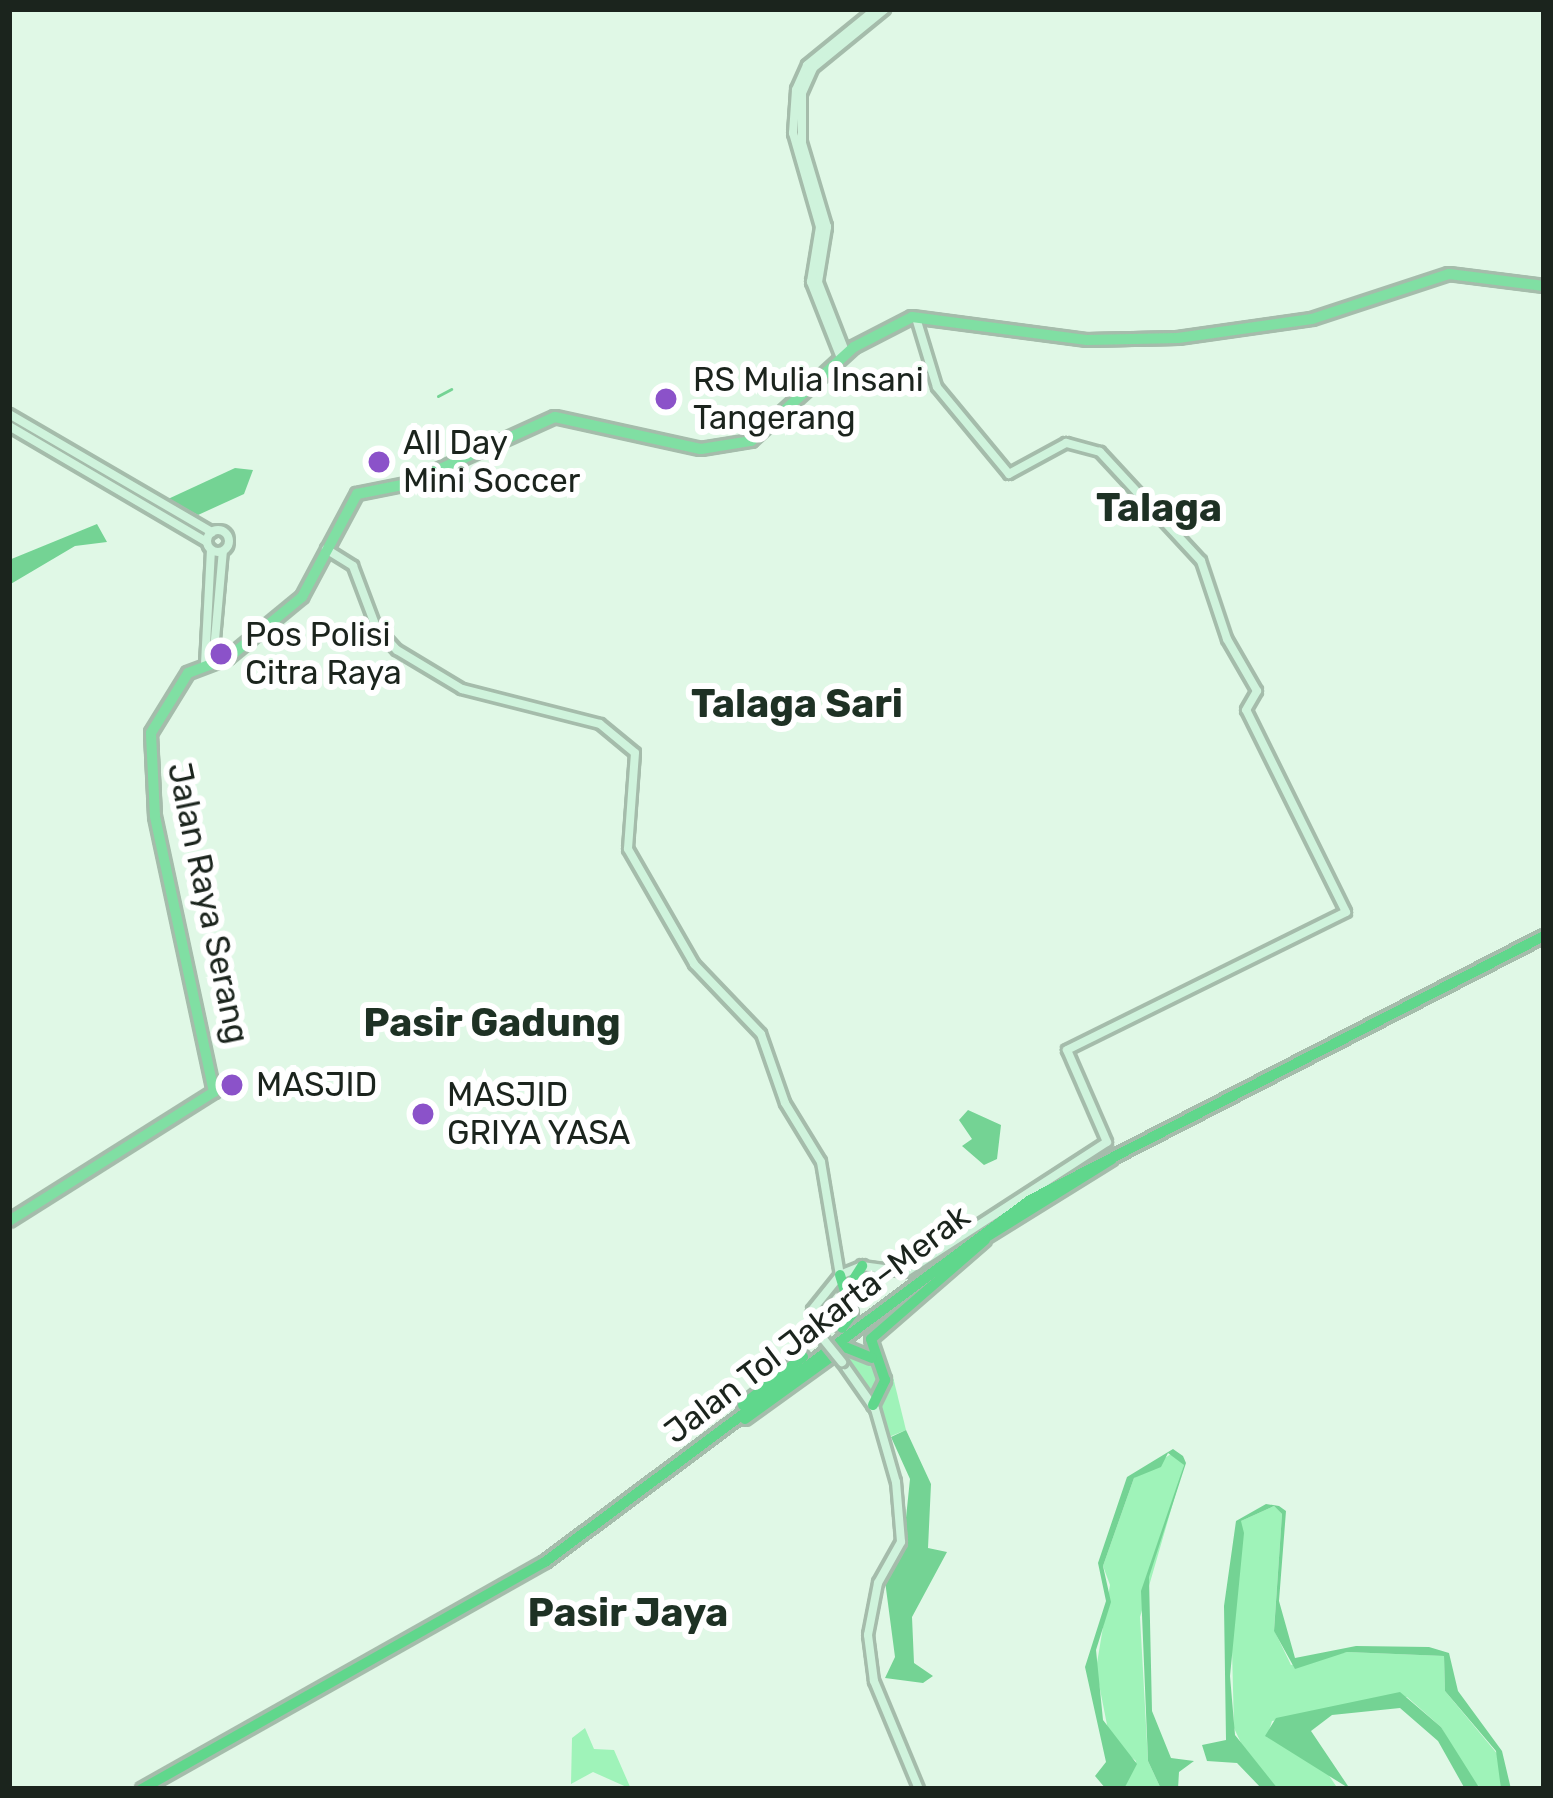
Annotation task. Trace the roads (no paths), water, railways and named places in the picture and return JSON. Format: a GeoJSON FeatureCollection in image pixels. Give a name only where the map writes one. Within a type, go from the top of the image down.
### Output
{"type":"FeatureCollection","features":[{"type":"Feature","properties":{"kind":"highway"},"geometry":{"type":"LineString","coordinates":[[842,353],[916,317],[1087,340],[1178,338],[1312,319],[1449,274],[1544,286]]}},
{"type":"Feature","properties":{"kind":"highway","name":"Jalan Raya Serang"},"geometry":{"type":"LineString","coordinates":[[9,1221],[193,1111],[214,1092],[215,1072],[160,842],[149,749],[172,692],[302,597],[356,494],[457,460],[534,425],[579,416],[701,449],[740,444],[842,353]]}},
{"type":"Feature","properties":{"kind":"highway","name":"Jalan Raya Serang"},"geometry":{"type":"LineString","coordinates":[[213,662],[296,598],[353,492],[457,460]]}},
{"type":"Feature","properties":{"kind":"highway","name":"Jalan Tol Jakarta–Merak"},"geometry":{"type":"LineString","coordinates":[[155,1789],[548,1567],[926,1279],[1118,1155],[1544,940]]}},
{"type":"Feature","properties":{"kind":"highway","name":"Jalan Tol Jakarta–Merak"},"geometry":{"type":"LineString","coordinates":[[142,1789],[473,1608],[720,1429],[887,1300],[1115,1149],[1544,940]]}},
{"type":"Feature","properties":{"kind":"highway"},"geometry":{"type":"LineString","coordinates":[[870,1400],[885,1379],[871,1339],[989,1235]]}},
{"type":"Feature","properties":{"kind":"highway"},"geometry":{"type":"LineString","coordinates":[[848,1291],[861,1264]]}},
{"type":"Feature","properties":{"kind":"highway"},"geometry":{"type":"LineString","coordinates":[[720,1429],[850,1321],[848,1291],[839,1269]]}},
{"type":"Feature","properties":{"kind":"highway"},"geometry":{"type":"LineString","coordinates":[[745,1419],[845,1347],[926,1279]]}},
{"type":"Feature","properties":{"kind":"highway"},"geometry":{"type":"LineString","coordinates":[[848,1291],[864,1306],[887,1300]]}},
{"type":"Feature","properties":{"kind":"highway"},"geometry":{"type":"LineString","coordinates":[[845,1347],[865,1348],[876,1364],[881,1383],[870,1400]]}},
{"type":"Feature","properties":{"kind":"main road"},"geometry":{"type":"LineString","coordinates":[[842,353],[815,282],[820,227],[793,133],[798,80],[876,9]]}},
{"type":"Feature","properties":{"kind":"main road"},"geometry":{"type":"LineString","coordinates":[[815,282],[827,227],[801,137],[805,79],[885,9]]}},
{"type":"Feature","properties":{"kind":"main road"},"geometry":{"type":"LineString","coordinates":[[839,1269],[861,1264],[908,1271],[1107,1142],[1067,1050],[1346,912],[1246,710],[1257,691],[1227,639],[1201,561],[1100,452],[1066,443],[1009,474],[937,387],[916,317]]}},
{"type":"Feature","properties":{"kind":"main road"},"geometry":{"type":"LineString","coordinates":[[9,414],[223,555]]}},
{"type":"Feature","properties":{"kind":"main road"},"geometry":{"type":"LineString","coordinates":[[9,426],[112,481]]}},
{"type":"Feature","properties":{"kind":"main road"},"geometry":{"type":"LineString","coordinates":[[210,546],[227,536],[212,618]]}},
{"type":"Feature","properties":{"kind":"main road"},"geometry":{"type":"LineString","coordinates":[[210,546],[213,662]]}},
{"type":"Feature","properties":{"kind":"main road"},"geometry":{"type":"LineString","coordinates":[[325,548],[352,563],[376,627],[400,652],[462,689],[600,724],[635,753],[628,849],[694,964],[761,1034],[785,1103],[821,1162],[839,1269],[812,1310],[820,1335],[870,1400],[896,1482],[901,1542],[878,1584],[868,1635],[875,1684],[919,1789]]}},
{"type":"Feature","properties":{"kind":"main road"},"geometry":{"type":"LineString","coordinates":[[839,1269],[861,1264]]}},
{"type":"Feature","properties":{"kind":"waterway"},"geometry":{"type":"LineString","coordinates":[[438,396],[451,389]]}},
{"type":"Feature","properties":{"kind":"place","name":"RS Mulia Insani Tangerang"},"geometry":{"type":"Point","coordinates":[666,399]}},
{"type":"Feature","properties":{"kind":"place","name":"All Day Mini Soccer"},"geometry":{"type":"Point","coordinates":[379,462]}},
{"type":"Feature","properties":{"kind":"place","name":"Pos Polisi Citra Raya"},"geometry":{"type":"Point","coordinates":[221,654]}},
{"type":"Feature","properties":{"kind":"place","name":"MASJID"},"geometry":{"type":"Point","coordinates":[232,1085]}},
{"type":"Feature","properties":{"kind":"place","name":"MASJID GRIYA YASA"},"geometry":{"type":"Point","coordinates":[423,1114]}},
{"type":"Feature","properties":{"kind":"district","name":"Talaga"},"geometry":{"type":"Point","coordinates":[1159,508]}},
{"type":"Feature","properties":{"kind":"district","name":"Talaga Sari"},"geometry":{"type":"Point","coordinates":[797,704]}},
{"type":"Feature","properties":{"kind":"district","name":"Pasir Gadung"},"geometry":{"type":"Point","coordinates":[492,1023]}},
{"type":"Feature","properties":{"kind":"district","name":"Pasir Jaya"},"geometry":{"type":"Point","coordinates":[628,1613]}}]}
